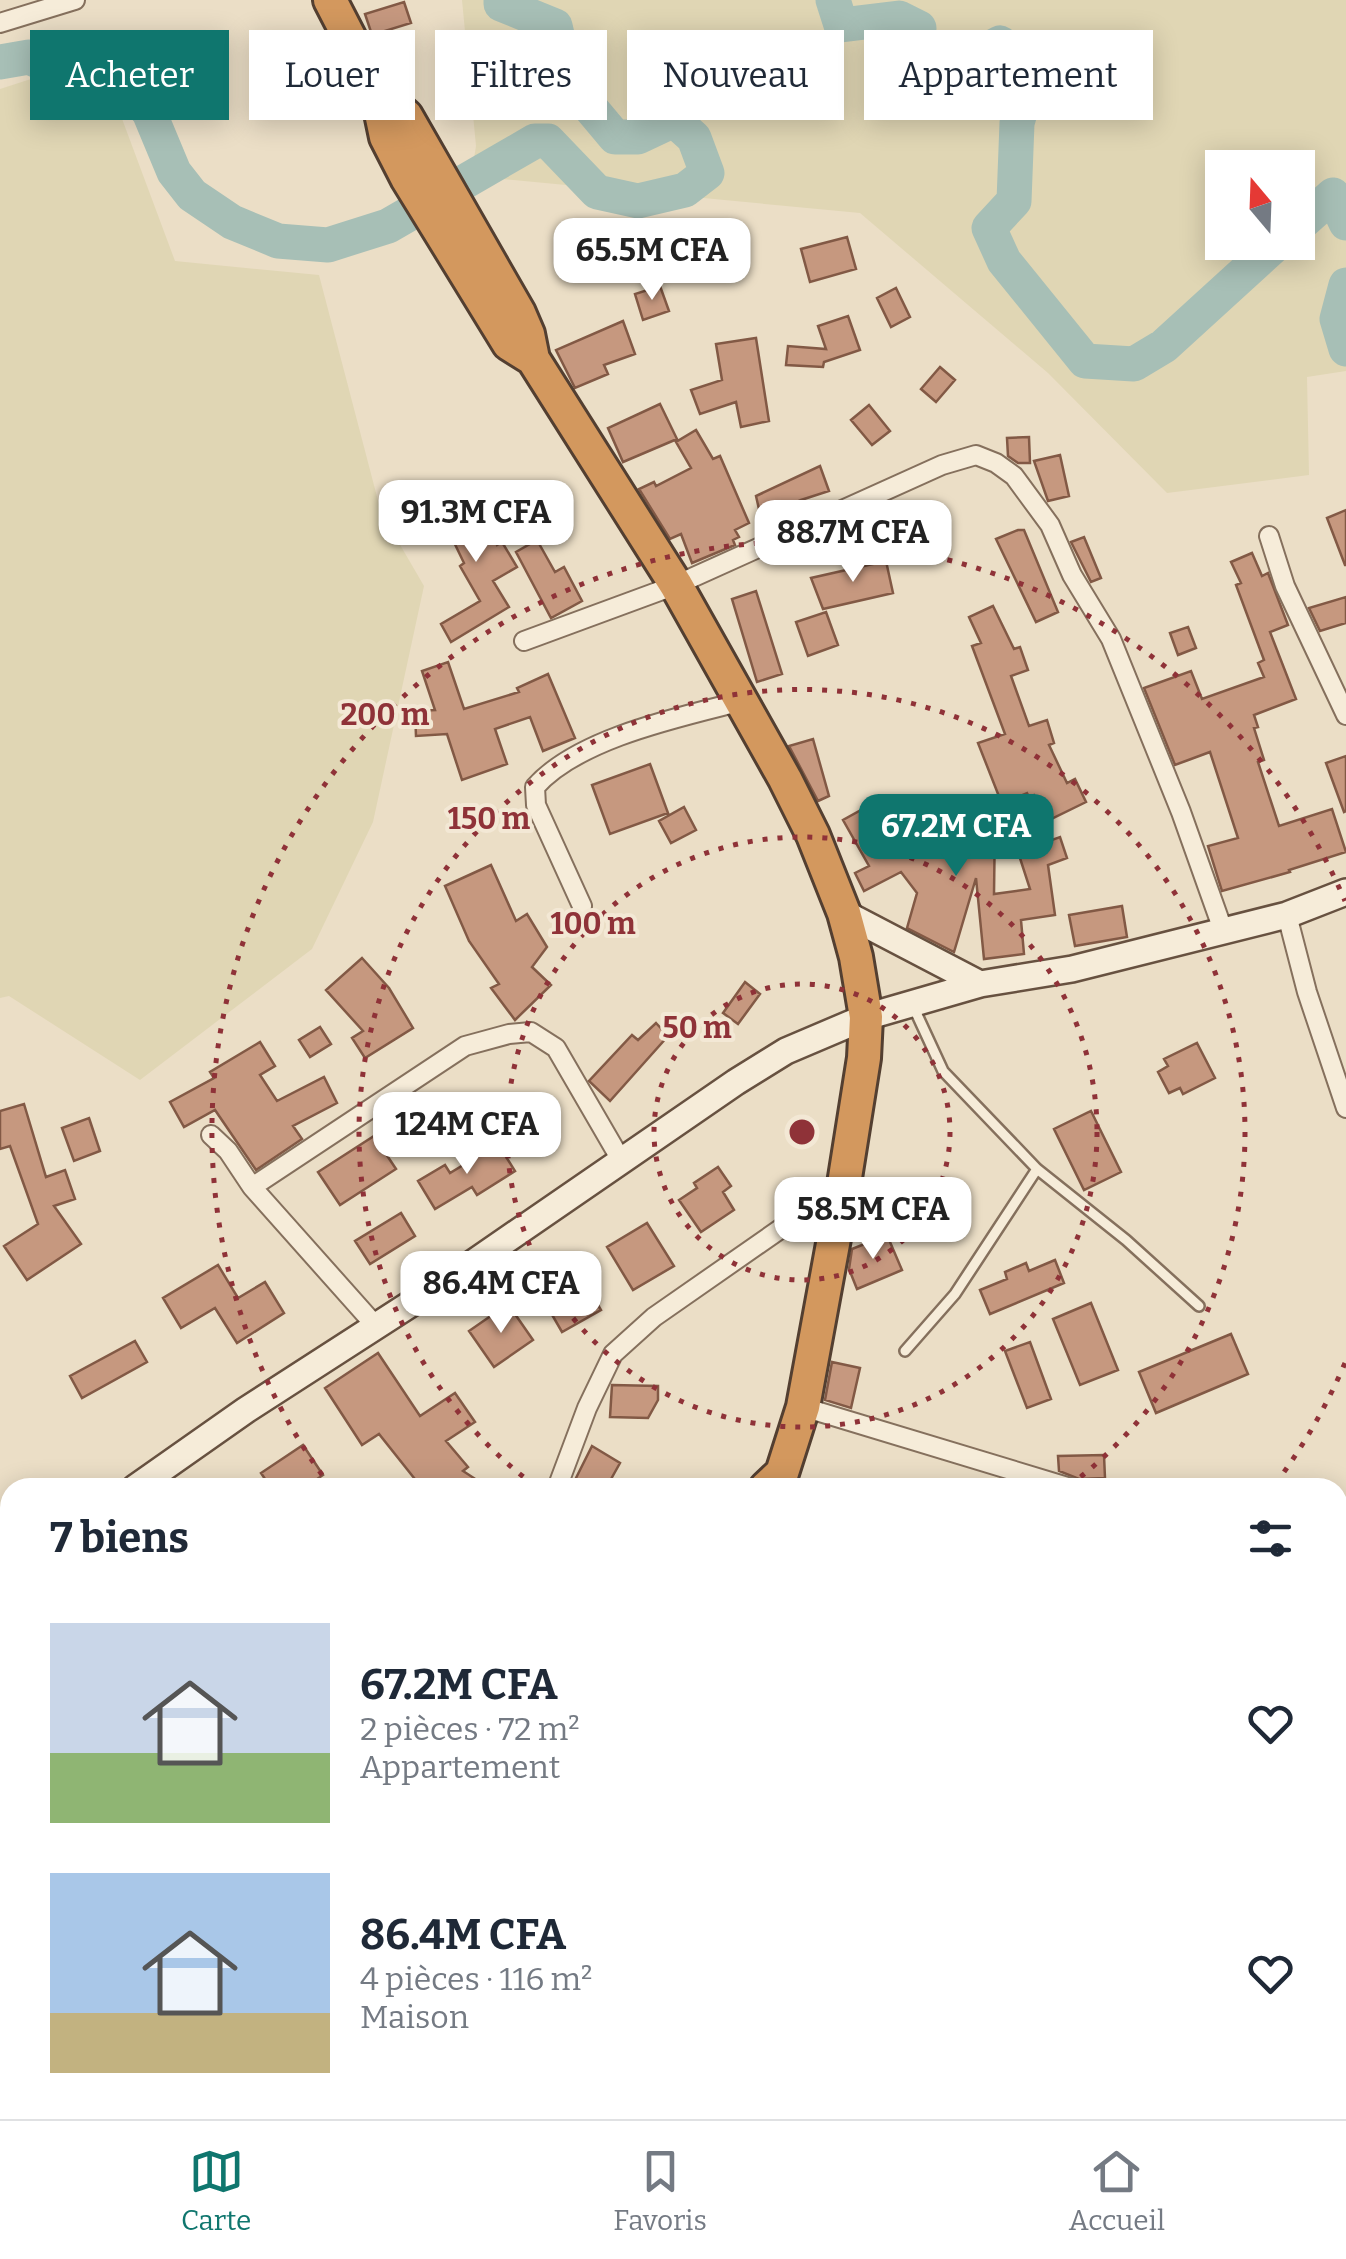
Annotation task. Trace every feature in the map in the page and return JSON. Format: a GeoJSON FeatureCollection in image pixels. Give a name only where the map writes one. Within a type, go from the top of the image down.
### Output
{"type":"FeatureCollection","features":[{"type":"Feature","properties":{"kind":"highway"},"geometry":{"type":"LineString","coordinates":[[330,0],[376,89],[386,137],[418,166],[490,292],[528,334],[533,359],[676,584],[813,834],[844,913],[866,1018],[864,1058],[803,1407],[780,1478]]}},
{"type":"Feature","properties":{"kind":"main road"},"geometry":{"type":"LineString","coordinates":[[150,1478],[786,1051],[866,1018],[980,984],[1072,969],[1288,915],[1346,892]]}},
{"type":"Feature","properties":{"kind":"main road"},"geometry":{"type":"LineString","coordinates":[[844,913],[980,984]]}},
{"type":"Feature","properties":{"kind":"street"},"geometry":{"type":"LineString","coordinates":[[0,23],[75,0]]}},
{"type":"Feature","properties":{"kind":"street"},"geometry":{"type":"LineString","coordinates":[[524,641],[676,584],[854,508],[942,465],[976,455],[996,463],[1014,476],[1050,525],[1072,575],[1111,640],[1174,794],[1223,930]]}},
{"type":"Feature","properties":{"kind":"street"},"geometry":{"type":"LineString","coordinates":[[1269,536],[1286,586],[1346,715]]}},
{"type":"Feature","properties":{"kind":"street"},"geometry":{"type":"LineString","coordinates":[[582,906],[536,805],[535,787],[549,772],[620,736],[742,701]]}},
{"type":"Feature","properties":{"kind":"street"},"geometry":{"type":"LineString","coordinates":[[1288,915],[1307,992],[1346,1108]]}},
{"type":"Feature","properties":{"kind":"street"},"geometry":{"type":"LineString","coordinates":[[252,1187],[465,1046],[531,1032],[556,1048],[621,1160]]}},
{"type":"Feature","properties":{"kind":"street"},"geometry":{"type":"LineString","coordinates":[[211,1135],[374,1324]]}},
{"type":"Feature","properties":{"kind":"street"},"geometry":{"type":"LineString","coordinates":[[562,1478],[587,1408],[613,1354],[654,1317],[844,1184]]}},
{"type":"Feature","properties":{"kind":"street"},"geometry":{"type":"LineString","coordinates":[[803,1407],[1039,1478]]}},
{"type":"Feature","properties":{"kind":"lane"},"geometry":{"type":"LineString","coordinates":[[912,1004],[943,1071],[1037,1169],[1126,1240],[1199,1306]]}},
{"type":"Feature","properties":{"kind":"lane"},"geometry":{"type":"LineString","coordinates":[[905,1351],[955,1294],[1037,1169]]}},
{"type":"Feature","properties":{"kind":"shaded area"},"geometry":{"type":"Polygon","coordinates":[[[462,0],[1346,0],[1346,371],[1307,377],[1309,475],[1167,493],[1048,373],[860,213],[471,176],[476,146],[474,120],[607,120],[607,30],[465,30],[462,0]]]}},
{"type":"Feature","properties":{"kind":"shaded area"},"geometry":{"type":"Polygon","coordinates":[[[30,79],[30,120],[122,120],[175,261],[319,275],[381,512],[424,586],[373,822],[312,949],[140,1080],[9,996],[0,998],[0,89],[30,79]]]}},
{"type":"Feature","properties":{"kind":"building"},"geometry":{"type":"Polygon","coordinates":[[[404,2],[411,23],[388,30],[370,30],[365,14],[404,2]]]}},
{"type":"Feature","properties":{"kind":"building"},"geometry":{"type":"Polygon","coordinates":[[[847,237],[856,269],[810,282],[801,249],[847,237]]]}},
{"type":"Feature","properties":{"kind":"building"},"geometry":{"type":"Polygon","coordinates":[[[660,286],[669,311],[643,320],[635,294],[660,286]]]}},
{"type":"Feature","properties":{"kind":"building"},"geometry":{"type":"Polygon","coordinates":[[[896,288],[910,317],[891,327],[877,298],[896,288]]]}},
{"type":"Feature","properties":{"kind":"building"},"geometry":{"type":"Polygon","coordinates":[[[848,316],[860,350],[824,362],[823,367],[786,365],[788,346],[826,349],[818,326],[848,316]]]}},
{"type":"Feature","properties":{"kind":"building"},"geometry":{"type":"Polygon","coordinates":[[[623,321],[635,354],[604,365],[608,374],[575,388],[556,350],[623,321]]]}},
{"type":"Feature","properties":{"kind":"building"},"geometry":{"type":"Polygon","coordinates":[[[756,338],[769,421],[741,427],[736,402],[700,414],[691,390],[722,380],[716,344],[756,338]]]}},
{"type":"Feature","properties":{"kind":"building"},"geometry":{"type":"Polygon","coordinates":[[[940,367],[955,380],[936,402],[921,389],[940,367]]]}},
{"type":"Feature","properties":{"kind":"building"},"geometry":{"type":"Polygon","coordinates":[[[660,404],[677,439],[623,462],[608,428],[660,404]]]}},
{"type":"Feature","properties":{"kind":"building"},"geometry":{"type":"Polygon","coordinates":[[[869,405],[890,431],[872,445],[851,420],[869,405]]]}},
{"type":"Feature","properties":{"kind":"building"},"geometry":{"type":"Polygon","coordinates":[[[696,430],[713,459],[720,456],[749,523],[735,530],[739,537],[733,540],[735,545],[692,563],[681,534],[670,539],[639,489],[654,482],[656,486],[691,468],[676,442],[696,430]]]}},
{"type":"Feature","properties":{"kind":"building"},"geometry":{"type":"Polygon","coordinates":[[[1029,437],[1030,463],[1018,463],[1008,456],[1007,438],[1029,437]]]}},
{"type":"Feature","properties":{"kind":"building"},"geometry":{"type":"Polygon","coordinates":[[[1060,455],[1069,496],[1048,501],[1034,461],[1060,455]]]}},
{"type":"Feature","properties":{"kind":"building"},"geometry":{"type":"Polygon","coordinates":[[[820,466],[829,491],[761,518],[756,496],[820,466]]]}},
{"type":"Feature","properties":{"kind":"building"},"geometry":{"type":"Polygon","coordinates":[[[472,495],[497,545],[502,542],[517,567],[493,581],[509,607],[451,642],[441,624],[480,601],[460,566],[464,563],[439,511],[472,495]]]}},
{"type":"Feature","properties":{"kind":"building"},"geometry":{"type":"Polygon","coordinates":[[[1346,510],[1346,565],[1345,565],[1327,518],[1346,510]]]}},
{"type":"Feature","properties":{"kind":"building"},"geometry":{"type":"Polygon","coordinates":[[[902,528],[917,547],[899,561],[884,542],[902,528]]]}},
{"type":"Feature","properties":{"kind":"building"},"geometry":{"type":"Polygon","coordinates":[[[1024,530],[1058,612],[1036,622],[996,539],[1024,530]]]}},
{"type":"Feature","properties":{"kind":"building"},"geometry":{"type":"Polygon","coordinates":[[[1084,537],[1101,578],[1091,582],[1071,542],[1084,537]]]}},
{"type":"Feature","properties":{"kind":"building"},"geometry":{"type":"Polygon","coordinates":[[[537,540],[555,572],[564,567],[582,601],[551,618],[516,552],[537,540]]]}},
{"type":"Feature","properties":{"kind":"building"},"geometry":{"type":"Polygon","coordinates":[[[1252,553],[1262,576],[1268,573],[1288,625],[1270,632],[1296,699],[1254,715],[1264,760],[1258,762],[1279,826],[1332,809],[1346,852],[1222,891],[1208,846],[1238,838],[1210,752],[1175,765],[1144,688],[1191,671],[1202,699],[1264,677],[1258,663],[1264,660],[1231,562],[1252,553]]]}},
{"type":"Feature","properties":{"kind":"building"},"geometry":{"type":"Polygon","coordinates":[[[886,561],[893,593],[823,609],[811,578],[886,561]]]}},
{"type":"Feature","properties":{"kind":"building"},"geometry":{"type":"Polygon","coordinates":[[[756,591],[782,674],[757,682],[732,599],[756,591]]]}},
{"type":"Feature","properties":{"kind":"building"},"geometry":{"type":"Polygon","coordinates":[[[1346,597],[1346,623],[1320,631],[1309,608],[1346,597]]]}},
{"type":"Feature","properties":{"kind":"building"},"geometry":{"type":"Polygon","coordinates":[[[993,606],[1014,649],[1020,647],[1028,670],[1011,676],[1029,726],[1047,720],[1054,743],[1049,745],[1067,783],[1075,779],[1086,802],[1047,821],[1034,795],[1029,797],[1027,793],[1002,804],[978,743],[1005,734],[972,646],[981,643],[969,617],[993,606]]]}},
{"type":"Feature","properties":{"kind":"building"},"geometry":{"type":"Polygon","coordinates":[[[826,612],[838,645],[808,656],[796,622],[826,612]]]}},
{"type":"Feature","properties":{"kind":"building"},"geometry":{"type":"Polygon","coordinates":[[[1188,627],[1196,648],[1178,655],[1170,633],[1188,627]]]}},
{"type":"Feature","properties":{"kind":"building"},"geometry":{"type":"Polygon","coordinates":[[[448,662],[464,709],[519,692],[517,688],[548,674],[575,738],[543,751],[530,717],[495,729],[507,764],[462,780],[447,734],[416,736],[415,711],[435,710],[422,671],[448,662]]]}},
{"type":"Feature","properties":{"kind":"building"},"geometry":{"type":"Polygon","coordinates":[[[813,739],[829,796],[818,801],[789,746],[813,739]]]}},
{"type":"Feature","properties":{"kind":"building"},"geometry":{"type":"Polygon","coordinates":[[[1346,756],[1346,811],[1344,812],[1326,763],[1346,756]]]}},
{"type":"Feature","properties":{"kind":"building"},"geometry":{"type":"Polygon","coordinates":[[[650,764],[668,813],[610,834],[592,785],[650,764]]]}},
{"type":"Feature","properties":{"kind":"building"},"geometry":{"type":"Polygon","coordinates":[[[872,804],[883,824],[897,814],[916,840],[995,820],[994,894],[1030,889],[1018,852],[1060,837],[1067,858],[1048,865],[1055,915],[1021,920],[1024,954],[984,959],[976,878],[954,952],[907,928],[917,893],[901,872],[864,891],[855,873],[869,866],[843,820],[872,804]]]}},
{"type":"Feature","properties":{"kind":"building"},"geometry":{"type":"Polygon","coordinates":[[[684,807],[696,830],[671,843],[659,821],[684,807]]]}},
{"type":"Feature","properties":{"kind":"building"},"geometry":{"type":"Polygon","coordinates":[[[491,865],[516,921],[527,914],[547,947],[532,967],[551,985],[515,1020],[491,988],[499,984],[469,941],[445,886],[491,865]]]}},
{"type":"Feature","properties":{"kind":"building"},"geometry":{"type":"Polygon","coordinates":[[[1122,906],[1127,937],[1075,946],[1069,915],[1122,906]]]}},
{"type":"Feature","properties":{"kind":"building"},"geometry":{"type":"Polygon","coordinates":[[[362,958],[389,988],[413,1028],[365,1058],[352,1038],[363,1031],[326,990],[362,958]]]}},
{"type":"Feature","properties":{"kind":"building"},"geometry":{"type":"Polygon","coordinates":[[[745,982],[760,994],[738,1024],[723,1013],[745,982]]]}},
{"type":"Feature","properties":{"kind":"building"},"geometry":{"type":"Polygon","coordinates":[[[656,1023],[668,1036],[610,1101],[589,1081],[632,1035],[638,1040],[656,1023]]]}},
{"type":"Feature","properties":{"kind":"building"},"geometry":{"type":"Polygon","coordinates":[[[320,1027],[331,1044],[310,1057],[299,1040],[320,1027]]]}},
{"type":"Feature","properties":{"kind":"building"},"geometry":{"type":"Polygon","coordinates":[[[260,1042],[275,1066],[260,1075],[277,1101],[324,1077],[337,1103],[293,1126],[302,1139],[256,1170],[215,1110],[184,1127],[170,1102],[214,1078],[210,1072],[260,1042]]]}},
{"type":"Feature","properties":{"kind":"building"},"geometry":{"type":"Polygon","coordinates":[[[1197,1043],[1215,1078],[1183,1094],[1180,1088],[1169,1093],[1158,1072],[1168,1066],[1164,1059],[1197,1043]]]}},
{"type":"Feature","properties":{"kind":"building"},"geometry":{"type":"Polygon","coordinates":[[[24,1104],[46,1177],[65,1170],[75,1199],[54,1206],[81,1244],[27,1280],[4,1246],[38,1224],[10,1146],[0,1149],[0,1111],[24,1104]]]}},
{"type":"Feature","properties":{"kind":"building"},"geometry":{"type":"Polygon","coordinates":[[[1091,1111],[1121,1172],[1084,1190],[1054,1129],[1091,1111]]]}},
{"type":"Feature","properties":{"kind":"building"},"geometry":{"type":"Polygon","coordinates":[[[89,1118],[100,1151],[74,1161],[62,1128],[89,1118]]]}},
{"type":"Feature","properties":{"kind":"building"},"geometry":{"type":"Polygon","coordinates":[[[374,1136],[396,1169],[340,1205],[318,1172],[374,1136]]]}},
{"type":"Feature","properties":{"kind":"building"},"geometry":{"type":"Polygon","coordinates":[[[498,1144],[515,1171],[477,1195],[472,1187],[435,1209],[418,1181],[445,1165],[450,1173],[498,1144]]]}},
{"type":"Feature","properties":{"kind":"building"},"geometry":{"type":"Polygon","coordinates":[[[718,1167],[731,1186],[723,1192],[734,1210],[701,1232],[679,1200],[697,1188],[694,1183],[718,1167]]]}},
{"type":"Feature","properties":{"kind":"building"},"geometry":{"type":"Polygon","coordinates":[[[401,1213],[415,1236],[370,1264],[355,1241],[401,1213]]]}},
{"type":"Feature","properties":{"kind":"building"},"geometry":{"type":"Polygon","coordinates":[[[647,1223],[674,1266],[633,1290],[607,1247],[647,1223]]]}},
{"type":"Feature","properties":{"kind":"building"},"geometry":{"type":"Polygon","coordinates":[[[887,1235],[902,1270],[857,1289],[849,1269],[852,1249],[887,1235]]]}},
{"type":"Feature","properties":{"kind":"building"},"geometry":{"type":"Polygon","coordinates":[[[1055,1260],[1064,1283],[990,1314],[980,1290],[1007,1279],[1005,1272],[1026,1263],[1029,1271],[1055,1260]]]}},
{"type":"Feature","properties":{"kind":"building"},"geometry":{"type":"Polygon","coordinates":[[[574,1264],[601,1310],[562,1332],[536,1287],[574,1264]]]}},
{"type":"Feature","properties":{"kind":"building"},"geometry":{"type":"Polygon","coordinates":[[[218,1265],[238,1298],[265,1282],[284,1313],[237,1343],[215,1308],[181,1328],[163,1298],[218,1265]]]}},
{"type":"Feature","properties":{"kind":"building"},"geometry":{"type":"Polygon","coordinates":[[[1091,1303],[1118,1370],[1080,1385],[1053,1319],[1091,1303]]]}},
{"type":"Feature","properties":{"kind":"building"},"geometry":{"type":"Polygon","coordinates":[[[508,1304],[533,1340],[494,1367],[469,1331],[508,1304]]]}},
{"type":"Feature","properties":{"kind":"building"},"geometry":{"type":"Polygon","coordinates":[[[1231,1334],[1248,1374],[1156,1413],[1139,1372],[1231,1334]]]}},
{"type":"Feature","properties":{"kind":"building"},"geometry":{"type":"Polygon","coordinates":[[[135,1341],[147,1362],[82,1398],[70,1376],[135,1341]]]}},
{"type":"Feature","properties":{"kind":"building"},"geometry":{"type":"Polygon","coordinates":[[[1030,1342],[1051,1399],[1027,1408],[1005,1351],[1030,1342]]]}},
{"type":"Feature","properties":{"kind":"building"},"geometry":{"type":"Polygon","coordinates":[[[378,1353],[420,1416],[455,1393],[475,1422],[446,1441],[468,1467],[463,1471],[474,1478],[414,1478],[379,1434],[362,1445],[325,1388],[378,1353]]]}},
{"type":"Feature","properties":{"kind":"building"},"geometry":{"type":"Polygon","coordinates":[[[832,1362],[860,1368],[851,1408],[825,1400],[832,1362]]]}},
{"type":"Feature","properties":{"kind":"building"},"geometry":{"type":"Polygon","coordinates":[[[612,1385],[658,1386],[658,1400],[648,1418],[610,1417],[612,1385]]]}},
{"type":"Feature","properties":{"kind":"building"},"geometry":{"type":"Polygon","coordinates":[[[303,1445],[323,1475],[264,1478],[261,1473],[303,1445]]]}},
{"type":"Feature","properties":{"kind":"building"},"geometry":{"type":"Polygon","coordinates":[[[592,1446],[620,1463],[612,1478],[576,1478],[592,1446]]]}},
{"type":"Feature","properties":{"kind":"building"},"geometry":{"type":"Polygon","coordinates":[[[1104,1455],[1105,1478],[1076,1478],[1059,1471],[1058,1456],[1104,1455]]]}},
{"type":"Feature","properties":{"kind":"waterway"},"geometry":{"type":"LineString","coordinates":[[0,62],[29,57],[78,79],[129,90],[149,112],[174,172],[192,195],[232,222],[278,241],[328,245],[388,226],[535,141],[548,141],[597,192],[638,201],[685,190],[707,173],[694,138],[674,120],[638,137],[615,137],[568,81],[555,26],[501,4],[501,0]]}},
{"type":"Feature","properties":{"kind":"waterway"},"geometry":{"type":"LineString","coordinates":[[833,0],[841,25],[899,18],[919,28],[898,58],[915,91],[936,101],[953,68],[1000,43],[1033,67],[1017,123],[1014,201],[989,228],[1004,261],[1085,361],[1134,364],[1164,346],[1258,260]]}},
{"type":"Feature","properties":{"kind":"waterway"},"geometry":{"type":"LineString","coordinates":[[1315,211],[1333,195],[1346,223]]}},
{"type":"Feature","properties":{"kind":"waterway"},"geometry":{"type":"LineString","coordinates":[[1346,285],[1337,319],[1346,349]]}}]}
